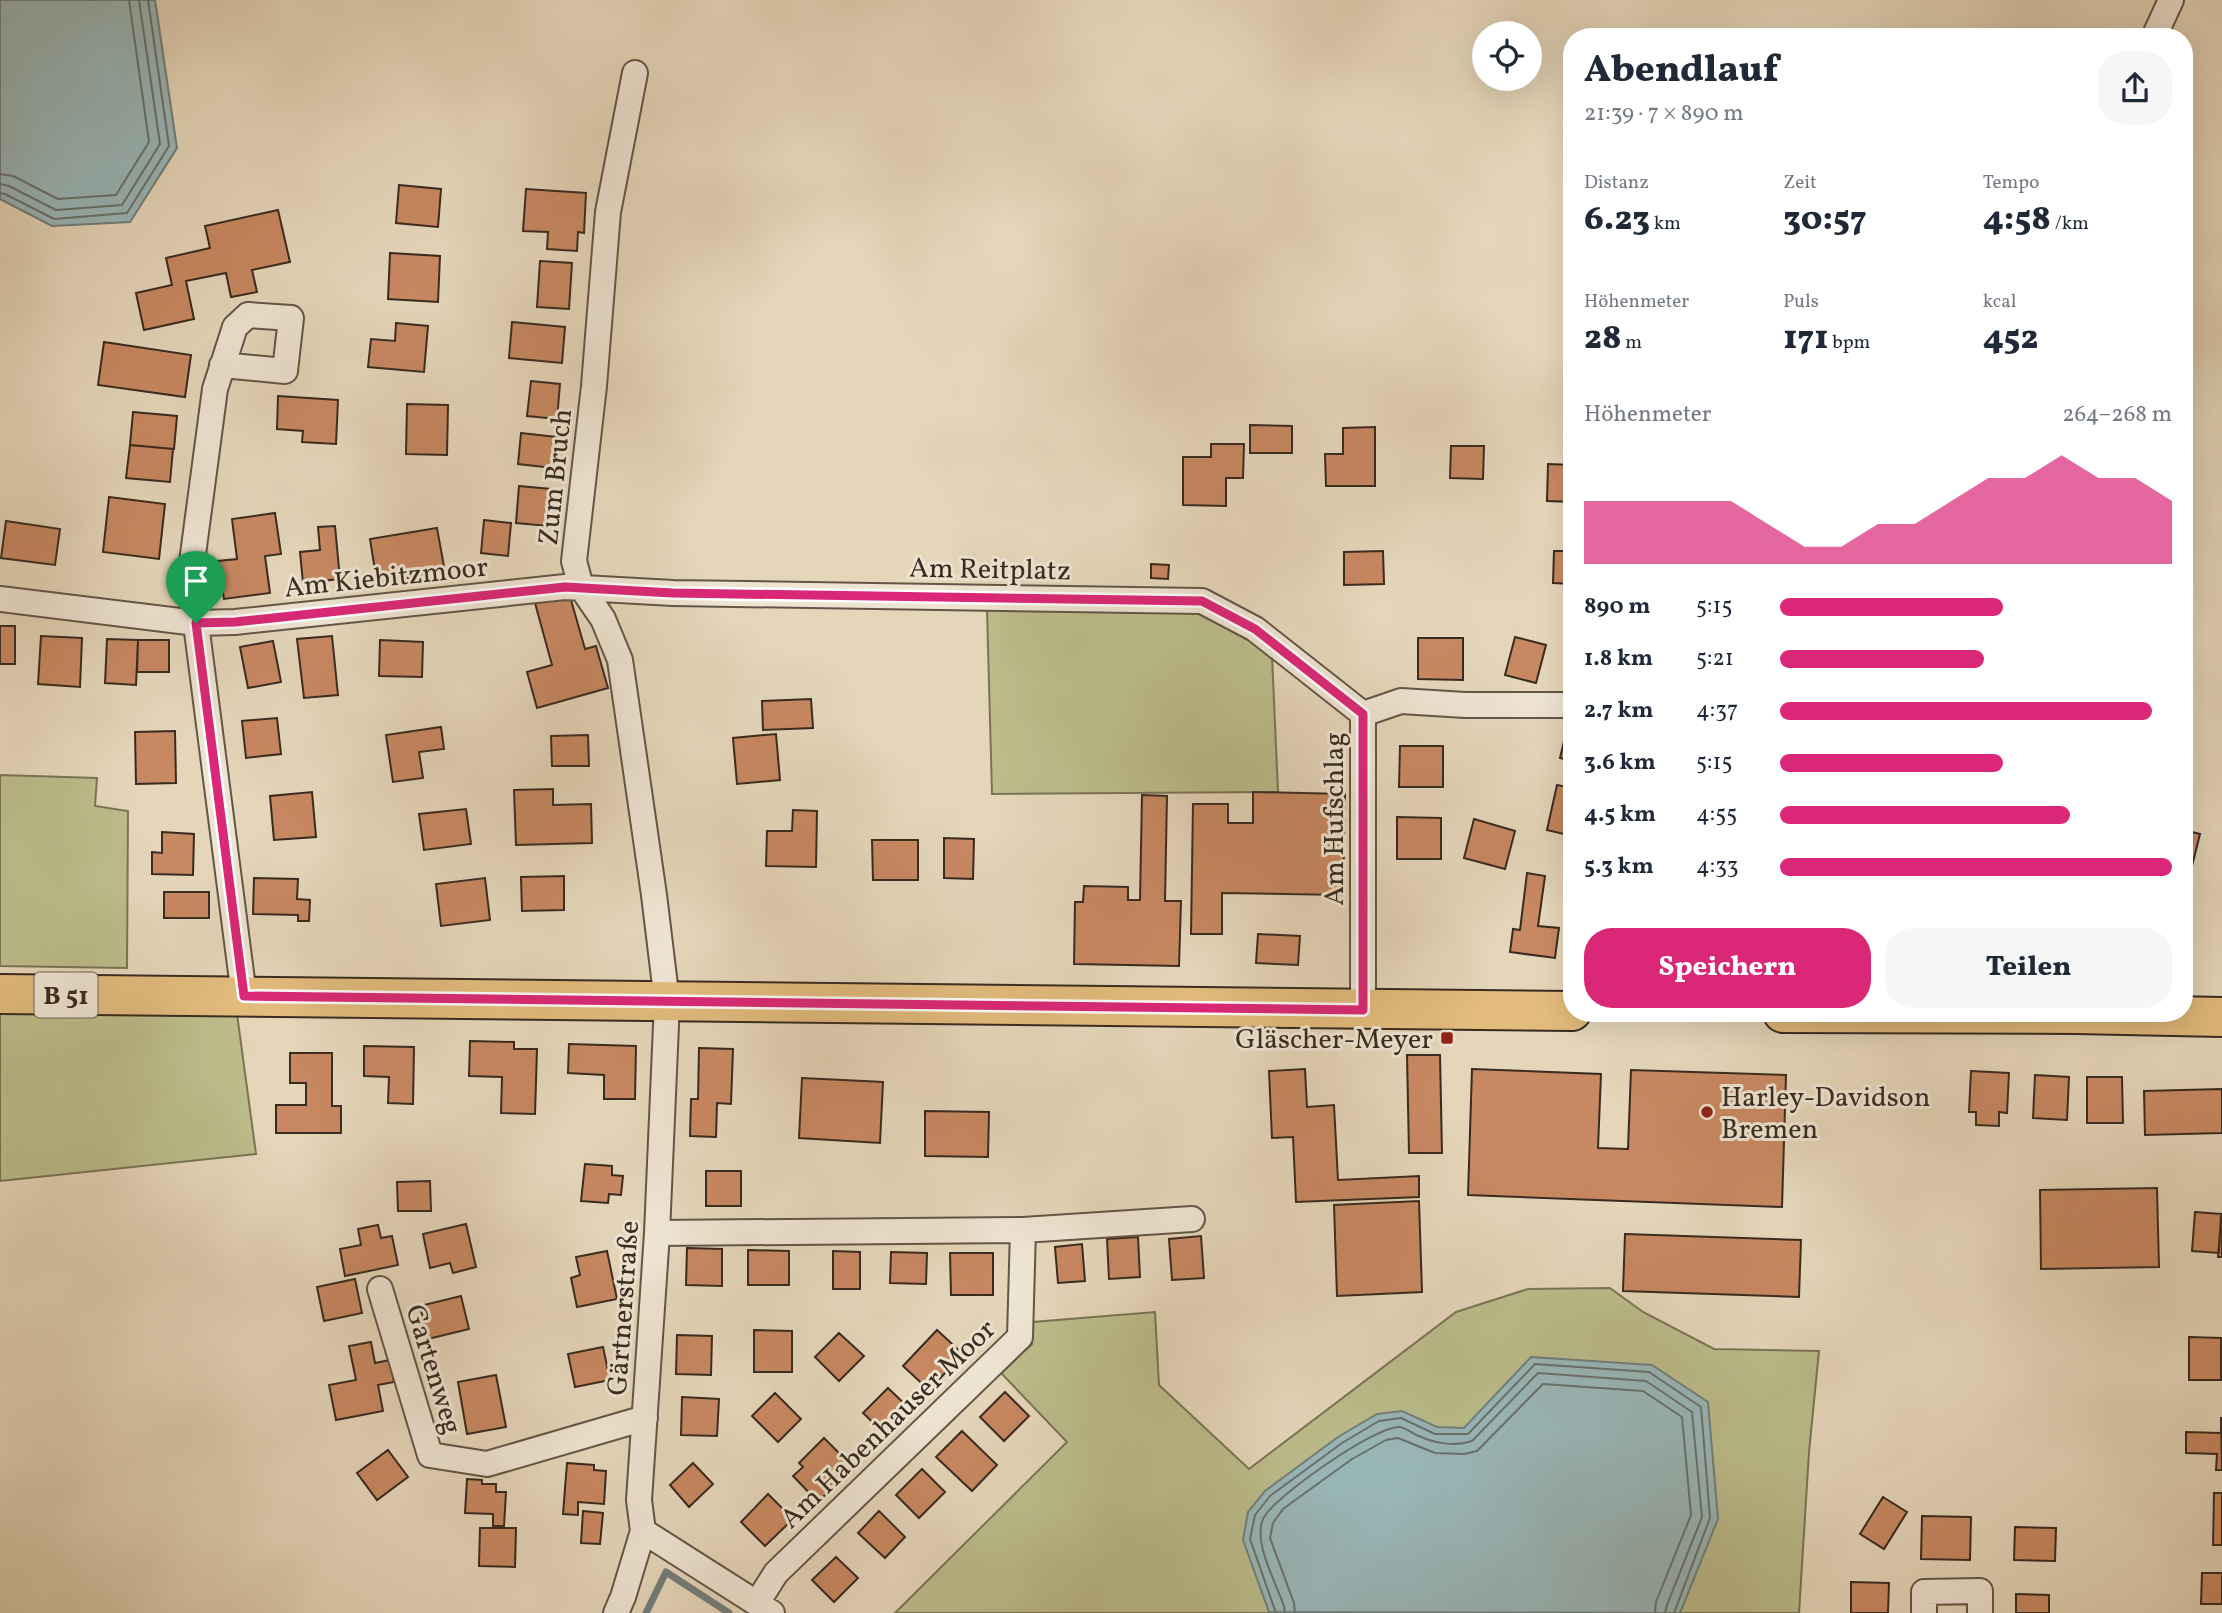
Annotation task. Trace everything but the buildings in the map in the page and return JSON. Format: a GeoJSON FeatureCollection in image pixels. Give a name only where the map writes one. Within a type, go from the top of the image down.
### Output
{"type":"FeatureCollection","features":[{"type":"Feature","properties":{"kind":"main road","name":"B 51"},"geometry":{"type":"LineString","coordinates":[[0,994],[1563,1011]]}},
{"type":"Feature","properties":{"kind":"main road"},"geometry":{"type":"LineString","coordinates":[[2193,1016],[2222,1017]]}},
{"type":"Feature","properties":{"kind":"street"},"geometry":{"type":"LineString","coordinates":[[2158,28],[2171,0]]}},
{"type":"Feature","properties":{"kind":"street","name":"Zum Bruch"},"geometry":{"type":"LineString","coordinates":[[635,73],[608,212],[594,386],[575,561],[581,587],[603,619],[620,660],[667,1002]]}},
{"type":"Feature","properties":{"kind":"street"},"geometry":{"type":"LineString","coordinates":[[222,365],[215,389],[190,578],[244,996]]}},
{"type":"Feature","properties":{"kind":"street","name":"Am Kiebitzmoor"},"geometry":{"type":"LineString","coordinates":[[0,599],[196,623],[235,622],[581,587]]}},
{"type":"Feature","properties":{"kind":"street","name":"Am Reitplatz"},"geometry":{"type":"LineString","coordinates":[[581,587],[687,593],[1202,601],[1255,629],[1363,714]]}},
{"type":"Feature","properties":{"kind":"street","name":"Am Hufschlag"},"geometry":{"type":"LineString","coordinates":[[1363,1010],[1363,714],[1401,701],[1465,705],[1563,705]]}},
{"type":"Feature","properties":{"kind":"street","name":"Gärtnerstraße"},"geometry":{"type":"LineString","coordinates":[[616,1613],[643,1531],[639,1500],[657,1233],[667,1002]]}},
{"type":"Feature","properties":{"kind":"street"},"geometry":{"type":"LineString","coordinates":[[657,1233],[1023,1230],[1192,1219]]}},
{"type":"Feature","properties":{"kind":"street","name":"Am Habenhauser Moor"},"geometry":{"type":"LineString","coordinates":[[764,1608],[775,1573],[1020,1337],[1023,1230]]}},
{"type":"Feature","properties":{"kind":"street","name":"Gartenweg"},"geometry":{"type":"LineString","coordinates":[[380,1289],[430,1455],[487,1464],[645,1418]]}},
{"type":"Feature","properties":{"kind":"street"},"geometry":{"type":"LineString","coordinates":[[643,1531],[764,1608]]}},
{"type":"Feature","properties":{"kind":"street"},"geometry":{"type":"LineString","coordinates":[[1924,1613],[1924,1592],[1980,1591],[1980,1613]]}},
{"type":"Feature","properties":{"kind":"green space"},"geometry":{"type":"Polygon","coordinates":[[[987,609],[1206,610],[1272,655],[1278,792],[992,794],[987,609]]]}},
{"type":"Feature","properties":{"kind":"green space"},"geometry":{"type":"Polygon","coordinates":[[[0,775],[97,778],[95,806],[128,811],[127,968],[0,966],[0,775]]]}},
{"type":"Feature","properties":{"kind":"green space"},"geometry":{"type":"Polygon","coordinates":[[[0,1009],[237,1014],[256,1154],[0,1181],[0,1009]]]}},
{"type":"Feature","properties":{"kind":"green space"},"geometry":{"type":"Polygon","coordinates":[[[1610,1288],[1643,1312],[1714,1349],[1819,1351],[1809,1452],[1799,1613],[895,1613],[1067,1442],[1001,1373],[1032,1344],[1033,1322],[1155,1312],[1159,1385],[1249,1469],[1456,1312],[1528,1289],[1610,1288]]]}},
{"type":"Feature","properties":{"kind":"water"},"geometry":{"type":"Polygon","coordinates":[[[0,0],[155,0],[177,148],[130,222],[52,226],[0,199],[0,0]]]}},
{"type":"Feature","properties":{"kind":"water"},"geometry":{"type":"Polygon","coordinates":[[[1531,1357],[1652,1365],[1708,1402],[1718,1519],[1680,1613],[1269,1612],[1243,1540],[1248,1512],[1265,1491],[1338,1437],[1377,1414],[1402,1411],[1437,1427],[1464,1428],[1531,1357]]]}},
{"type":"Feature","properties":{"kind":"waterway"},"geometry":{"type":"LineString","coordinates":[[646,1613],[666,1572],[729,1613]]}},
{"type":"Feature","properties":{"kind":"place","name":"Gläscher-Meyer"},"geometry":{"type":"Point","coordinates":[1447,1038]}},
{"type":"Feature","properties":{"kind":"place","name":"Harley-Davidson Bremen"},"geometry":{"type":"Point","coordinates":[1707,1112]}},
{"type":"Feature","properties":{"kind":"route"},"geometry":{"type":"LineString","coordinates":[[565,587],[673,593],[1202,601],[1255,629],[1363,714],[1363,1010],[244,996],[196,623],[235,622],[565,587]]}}]}
